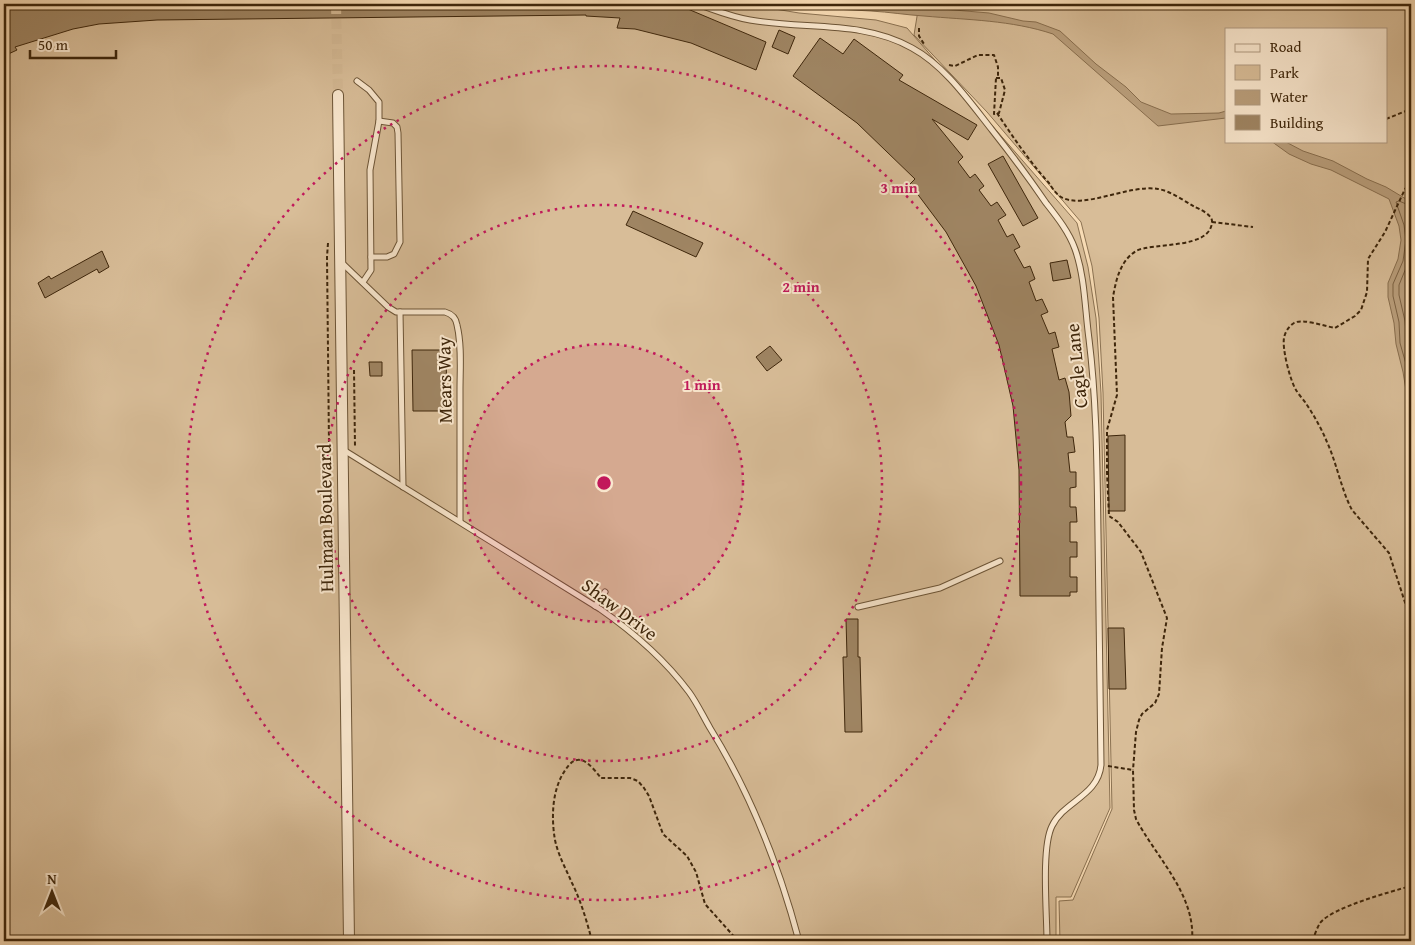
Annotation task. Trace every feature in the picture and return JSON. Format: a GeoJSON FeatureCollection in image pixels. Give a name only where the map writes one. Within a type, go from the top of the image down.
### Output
{"type":"FeatureCollection","features":[{"type":"Feature","properties":{"kind":"street","name":"Hulman Boulevard"},"geometry":{"type":"LineString","coordinates":[[338,95],[349,941]]}},
{"type":"Feature","properties":{"kind":"lane","name":"Cagle Lane"},"geometry":{"type":"LineString","coordinates":[[697,4],[727,15],[750,20],[866,32],[896,40],[913,48],[945,74],[971,104],[1017,162],[1071,239],[1076,252],[1096,405],[1101,766],[1096,783],[1087,793],[1065,809],[1056,819],[1048,836],[1046,853],[1047,941]]}},
{"type":"Feature","properties":{"kind":"lane"},"geometry":{"type":"LineString","coordinates":[[357,81],[369,90],[378,102],[379,121],[370,170],[371,270],[363,282]]}},
{"type":"Feature","properties":{"kind":"lane"},"geometry":{"type":"LineString","coordinates":[[371,257],[394,254],[400,242],[397,127],[388,121],[379,121]]}},
{"type":"Feature","properties":{"kind":"lane"},"geometry":{"type":"LineString","coordinates":[[339,260],[388,307],[396,312],[400,312],[403,487]]}},
{"type":"Feature","properties":{"kind":"lane","name":"Mears Way"},"geometry":{"type":"LineString","coordinates":[[400,312],[445,312],[450,313],[457,323],[460,342],[460,521]]}},
{"type":"Feature","properties":{"kind":"lane","name":"Shaw Drive"},"geometry":{"type":"LineString","coordinates":[[342,448],[595,606],[628,630],[656,654],[689,692],[745,790],[775,863],[799,941]]}},
{"type":"Feature","properties":{"kind":"lane"},"geometry":{"type":"LineString","coordinates":[[858,607],[940,588],[1000,562]]}},
{"type":"Feature","properties":{"kind":"lane"},"geometry":{"type":"LineString","coordinates":[[595,606],[605,592]]}},
{"type":"Feature","properties":{"kind":"path"},"geometry":{"type":"LineString","coordinates":[[919,28],[919,36],[923,44],[929,49]]}},
{"type":"Feature","properties":{"kind":"path"},"geometry":{"type":"LineString","coordinates":[[949,64],[955,66],[978,55],[994,55],[998,67],[994,114],[997,113],[1036,169],[1060,196],[1070,201],[1091,200],[1136,189],[1158,189],[1199,209],[1211,218],[1212,222],[1209,230],[1203,236],[1181,244],[1156,246],[1136,252],[1121,268],[1115,284],[1113,297],[1117,395],[1107,430],[1109,516],[1118,522],[1141,552],[1167,618],[1162,648],[1159,694],[1155,703],[1138,720],[1133,770],[1134,810],[1136,819],[1177,884],[1190,914],[1192,941]]}},
{"type":"Feature","properties":{"kind":"path"},"geometry":{"type":"LineString","coordinates":[[997,113],[999,112],[1005,90],[1001,78],[998,78]]}},
{"type":"Feature","properties":{"kind":"path"},"geometry":{"type":"LineString","coordinates":[[1388,118],[1411,109]]}},
{"type":"Feature","properties":{"kind":"path"},"geometry":{"type":"LineString","coordinates":[[1411,181],[1368,259],[1367,292],[1361,310],[1355,316],[1334,328],[1305,321],[1293,323],[1288,327],[1284,337],[1291,379],[1327,441],[1352,510],[1382,543],[1393,562],[1411,621]]}},
{"type":"Feature","properties":{"kind":"path"},"geometry":{"type":"LineString","coordinates":[[1212,222],[1253,227]]}},
{"type":"Feature","properties":{"kind":"path"},"geometry":{"type":"LineString","coordinates":[[592,941],[573,883],[555,842],[553,821],[554,797],[560,776],[570,763],[582,760],[601,778],[630,778],[638,781],[649,796],[663,834],[687,856],[696,872],[705,904],[738,941]]}},
{"type":"Feature","properties":{"kind":"path"},"geometry":{"type":"LineString","coordinates":[[1101,766],[1133,770]]}},
{"type":"Feature","properties":{"kind":"path"},"geometry":{"type":"LineString","coordinates":[[1312,941],[1320,924],[1326,918],[1342,909],[1411,886]]}},
{"type":"Feature","properties":{"kind":"green space"},"geometry":{"type":"Polygon","coordinates":[[[4,4],[745,4],[799,13],[876,20],[907,28],[1077,223],[1088,267],[1096,318],[1101,393],[1110,808],[1071,897],[1056,897],[1056,941],[4,941],[4,4]]]}},
{"type":"Feature","properties":{"kind":"green space"},"geometry":{"type":"Polygon","coordinates":[[[919,4],[1411,4],[1411,941],[1060,941],[1059,901],[1073,900],[1112,809],[1103,393],[1099,318],[1092,266],[1081,222],[987,112],[914,35],[919,4]]]}},
{"type":"Feature","properties":{"kind":"water"},"geometry":{"type":"Polygon","coordinates":[[[771,4],[884,4],[989,13],[1036,22],[1060,31],[1141,102],[1171,114],[1225,111],[1225,118],[1158,126],[1053,34],[1037,29],[989,21],[771,4]]]}},
{"type":"Feature","properties":{"kind":"water"},"geometry":{"type":"Polygon","coordinates":[[[1272,142],[1286,142],[1303,151],[1333,161],[1386,187],[1411,202],[1411,420],[1388,297],[1388,283],[1398,259],[1401,240],[1399,226],[1389,199],[1331,170],[1311,164],[1289,154],[1272,142]]]}},
{"type":"Feature","properties":{"kind":"building"},"geometry":{"type":"Polygon","coordinates":[[[676,4],[766,42],[756,70],[691,43],[635,29],[617,28],[620,18],[586,15],[157,20],[99,24],[73,29],[15,47],[17,50],[4,56],[4,5],[676,4]]]}},
{"type":"Feature","properties":{"kind":"building"},"geometry":{"type":"Polygon","coordinates":[[[779,30],[795,37],[788,54],[772,47],[779,30]]]}},
{"type":"Feature","properties":{"kind":"building"},"geometry":{"type":"Polygon","coordinates":[[[820,38],[843,54],[854,39],[903,75],[899,80],[977,125],[968,140],[932,119],[963,157],[958,162],[970,178],[975,174],[984,186],[979,190],[991,206],[997,202],[1006,215],[998,220],[1007,237],[1013,234],[1020,247],[1014,250],[1024,268],[1030,266],[1035,279],[1029,282],[1036,301],[1042,299],[1048,312],[1041,315],[1049,334],[1055,332],[1059,347],[1052,349],[1059,380],[1065,378],[1069,392],[1071,416],[1065,422],[1067,437],[1073,437],[1075,452],[1068,453],[1070,472],[1076,472],[1076,487],[1070,488],[1070,507],[1076,507],[1077,522],[1070,522],[1070,542],[1077,542],[1077,557],[1070,557],[1070,577],[1077,577],[1077,592],[1070,592],[1070,596],[1020,596],[1019,470],[1013,406],[999,345],[976,286],[946,232],[910,184],[915,179],[857,123],[793,76],[820,38]]]}},
{"type":"Feature","properties":{"kind":"building"},"geometry":{"type":"Polygon","coordinates":[[[1003,156],[1038,218],[1023,226],[988,164],[1003,156]]]}},
{"type":"Feature","properties":{"kind":"building"},"geometry":{"type":"Polygon","coordinates":[[[633,211],[703,243],[696,257],[626,225],[633,211]]]}},
{"type":"Feature","properties":{"kind":"building"},"geometry":{"type":"Polygon","coordinates":[[[102,251],[109,267],[99,273],[97,269],[45,298],[38,283],[49,276],[51,279],[102,251]]]}},
{"type":"Feature","properties":{"kind":"building"},"geometry":{"type":"Polygon","coordinates":[[[1067,260],[1071,278],[1053,281],[1050,263],[1067,260]]]}},
{"type":"Feature","properties":{"kind":"building"},"geometry":{"type":"Polygon","coordinates":[[[770,346],[782,360],[767,371],[756,357],[770,346]]]}},
{"type":"Feature","properties":{"kind":"building"},"geometry":{"type":"Polygon","coordinates":[[[412,350],[446,350],[447,411],[413,411],[412,350]]]}},
{"type":"Feature","properties":{"kind":"building"},"geometry":{"type":"Polygon","coordinates":[[[369,362],[382,362],[382,376],[370,376],[369,362]]]}},
{"type":"Feature","properties":{"kind":"building"},"geometry":{"type":"Polygon","coordinates":[[[1125,435],[1125,511],[1109,511],[1108,436],[1125,435]]]}},
{"type":"Feature","properties":{"kind":"building"},"geometry":{"type":"Polygon","coordinates":[[[846,619],[858,619],[862,732],[845,732],[843,657],[847,657],[846,619]]]}},
{"type":"Feature","properties":{"kind":"building"},"geometry":{"type":"Polygon","coordinates":[[[1108,628],[1124,628],[1126,689],[1109,689],[1108,628]]]}},
{"type":"Feature","properties":{"kind":"tunnel"},"geometry":{"type":"LineString","coordinates":[[336,4],[338,95]]}}]}
